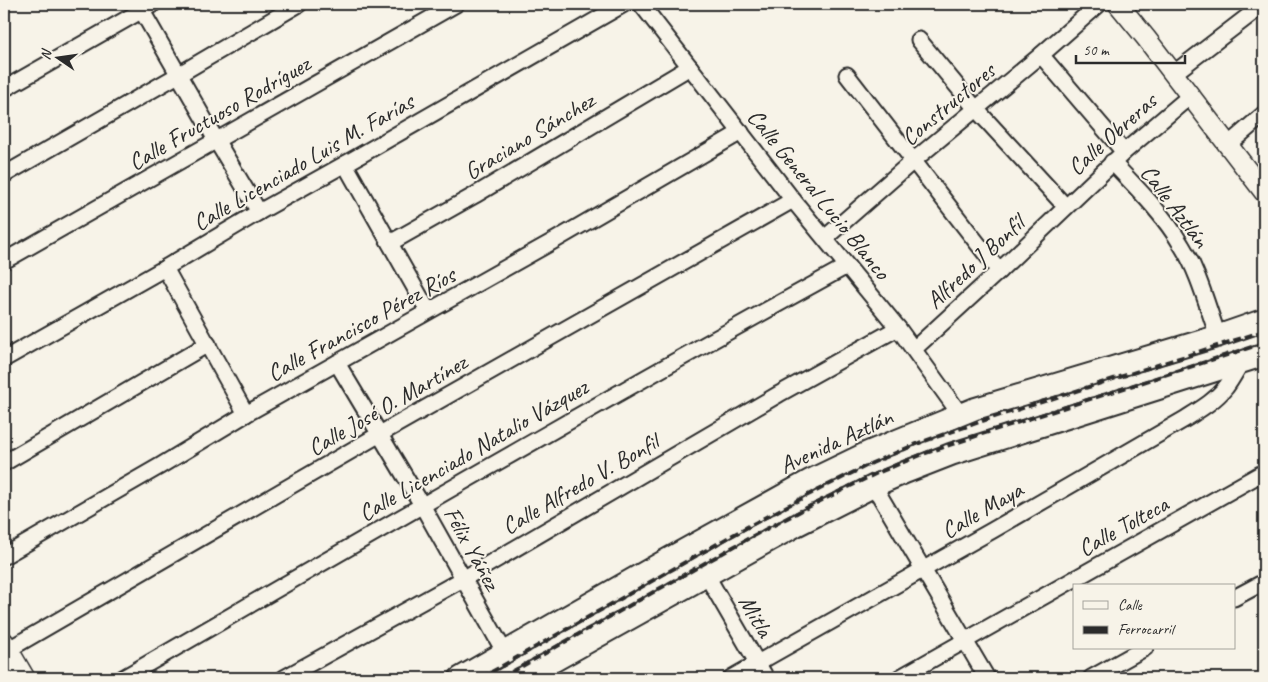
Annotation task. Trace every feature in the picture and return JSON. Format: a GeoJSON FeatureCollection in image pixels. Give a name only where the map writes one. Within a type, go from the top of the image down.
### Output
{"type":"FeatureCollection","features":[{"type":"Feature","properties":{"kind":"main road","name":"Avenida Aztlán"},"geometry":{"type":"LineString","coordinates":[[460,678],[628,581],[811,480],[869,452],[960,414],[1218,336],[1264,320]]}},
{"type":"Feature","properties":{"kind":"main road"},"geometry":{"type":"LineString","coordinates":[[523,678],[795,526],[906,472],[952,454],[1264,355]]}},
{"type":"Feature","properties":{"kind":"street"},"geometry":{"type":"LineString","coordinates":[[4,175],[299,4]]}},
{"type":"Feature","properties":{"kind":"street","name":"Calle Fructuoso Rodríguez"},"geometry":{"type":"LineString","coordinates":[[4,261],[456,4]]}},
{"type":"Feature","properties":{"kind":"street","name":"Calle Licenciado Luis M. Farías"},"geometry":{"type":"LineString","coordinates":[[4,359],[624,4]]}},
{"type":"Feature","properties":{"kind":"street","name":"Calle General Lucio Blanco"},"geometry":{"type":"LineString","coordinates":[[641,4],[793,200],[898,328],[960,414]]}},
{"type":"Feature","properties":{"kind":"street","name":"Constructores"},"geometry":{"type":"LineString","coordinates":[[825,238],[1099,4]]}},
{"type":"Feature","properties":{"kind":"street"},"geometry":{"type":"LineString","coordinates":[[1122,5],[1264,192]]}},
{"type":"Feature","properties":{"kind":"street"},"geometry":{"type":"LineString","coordinates":[[4,89],[144,6],[178,75],[258,212]]}},
{"type":"Feature","properties":{"kind":"street"},"geometry":{"type":"LineString","coordinates":[[1174,74],[1251,14]]}},
{"type":"Feature","properties":{"kind":"street"},"geometry":{"type":"LineString","coordinates":[[919,40],[976,109],[1066,207]]}},
{"type":"Feature","properties":{"kind":"street","name":"Calle Aztlán"},"geometry":{"type":"LineString","coordinates":[[1041,55],[1124,152]]}},
{"type":"Feature","properties":{"kind":"street","name":"Graciano Sánchez"},"geometry":{"type":"LineString","coordinates":[[390,243],[690,68]]}},
{"type":"Feature","properties":{"kind":"street"},"geometry":{"type":"LineString","coordinates":[[847,75],[999,271]]}},
{"type":"Feature","properties":{"kind":"street","name":"Calle Obreras"},"geometry":{"type":"LineString","coordinates":[[1066,207],[1112,162],[1190,96]]}},
{"type":"Feature","properties":{"kind":"street"},"geometry":{"type":"LineString","coordinates":[[1228,145],[1264,114]]}},
{"type":"Feature","properties":{"kind":"street","name":"Calle Francisco Pérez Ríos"},"geometry":{"type":"LineString","coordinates":[[4,556],[246,414],[565,234],[741,132]]}},
{"type":"Feature","properties":{"kind":"street","name":"Calle Aztlán"},"geometry":{"type":"LineString","coordinates":[[1112,162],[1135,185],[1182,245],[1196,275],[1218,336]]}},
{"type":"Feature","properties":{"kind":"street"},"geometry":{"type":"LineString","coordinates":[[345,164],[428,311]]}},
{"type":"Feature","properties":{"kind":"street","name":"Calle José O. Martínez"},"geometry":{"type":"LineString","coordinates":[[5,647],[793,200]]}},
{"type":"Feature","properties":{"kind":"street","name":"Alfredo J Bonfíl"},"geometry":{"type":"LineString","coordinates":[[914,349],[1066,207]]}},
{"type":"Feature","properties":{"kind":"street","name":"Calle Licenciado Natalio Vázquez"},"geometry":{"type":"LineString","coordinates":[[123,678],[422,504],[847,266]]}},
{"type":"Feature","properties":{"kind":"street"},"geometry":{"type":"LineString","coordinates":[[165,268],[246,414]]}},
{"type":"Feature","properties":{"kind":"street","name":"Calle Alfredo V. Bonfil"},"geometry":{"type":"LineString","coordinates":[[284,678],[463,579],[779,394],[898,328]]}},
{"type":"Feature","properties":{"kind":"street"},"geometry":{"type":"LineString","coordinates":[[4,463],[208,344]]}},
{"type":"Feature","properties":{"kind":"street","name":"Félix Yáñez"},"geometry":{"type":"LineString","coordinates":[[336,363],[422,504],[505,653]]}},
{"type":"Feature","properties":{"kind":"street","name":"Calle Maya"},"geometry":{"type":"LineString","coordinates":[[731,678],[1207,405],[1225,388],[1241,363]]}},
{"type":"Feature","properties":{"kind":"street","name":"Calle Tolteca"},"geometry":{"type":"LineString","coordinates":[[899,678],[1264,472]]}},
{"type":"Feature","properties":{"kind":"street"},"geometry":{"type":"LineString","coordinates":[[874,486],[987,678]]}},
{"type":"Feature","properties":{"kind":"street","name":"Mitla"},"geometry":{"type":"LineString","coordinates":[[707,576],[766,678]]}},
{"type":"Feature","properties":{"kind":"street"},"geometry":{"type":"LineString","coordinates":[[1236,597],[1264,582]]}},
{"type":"Feature","properties":{"kind":"street"},"geometry":{"type":"LineString","coordinates":[[5,647],[25,678]]}},
{"type":"Feature","properties":{"kind":"street"},"geometry":{"type":"LineString","coordinates":[[1091,678],[1141,650]]}},
{"type":"Feature","properties":{"kind":"railway"},"geometry":{"type":"LineString","coordinates":[[481,678],[747,527],[872,463],[919,443],[985,420],[1264,331]]}},
{"type":"Feature","properties":{"kind":"railway"},"geometry":{"type":"LineString","coordinates":[[501,678],[751,537],[877,473],[923,454],[988,432],[1264,343]]}}]}
